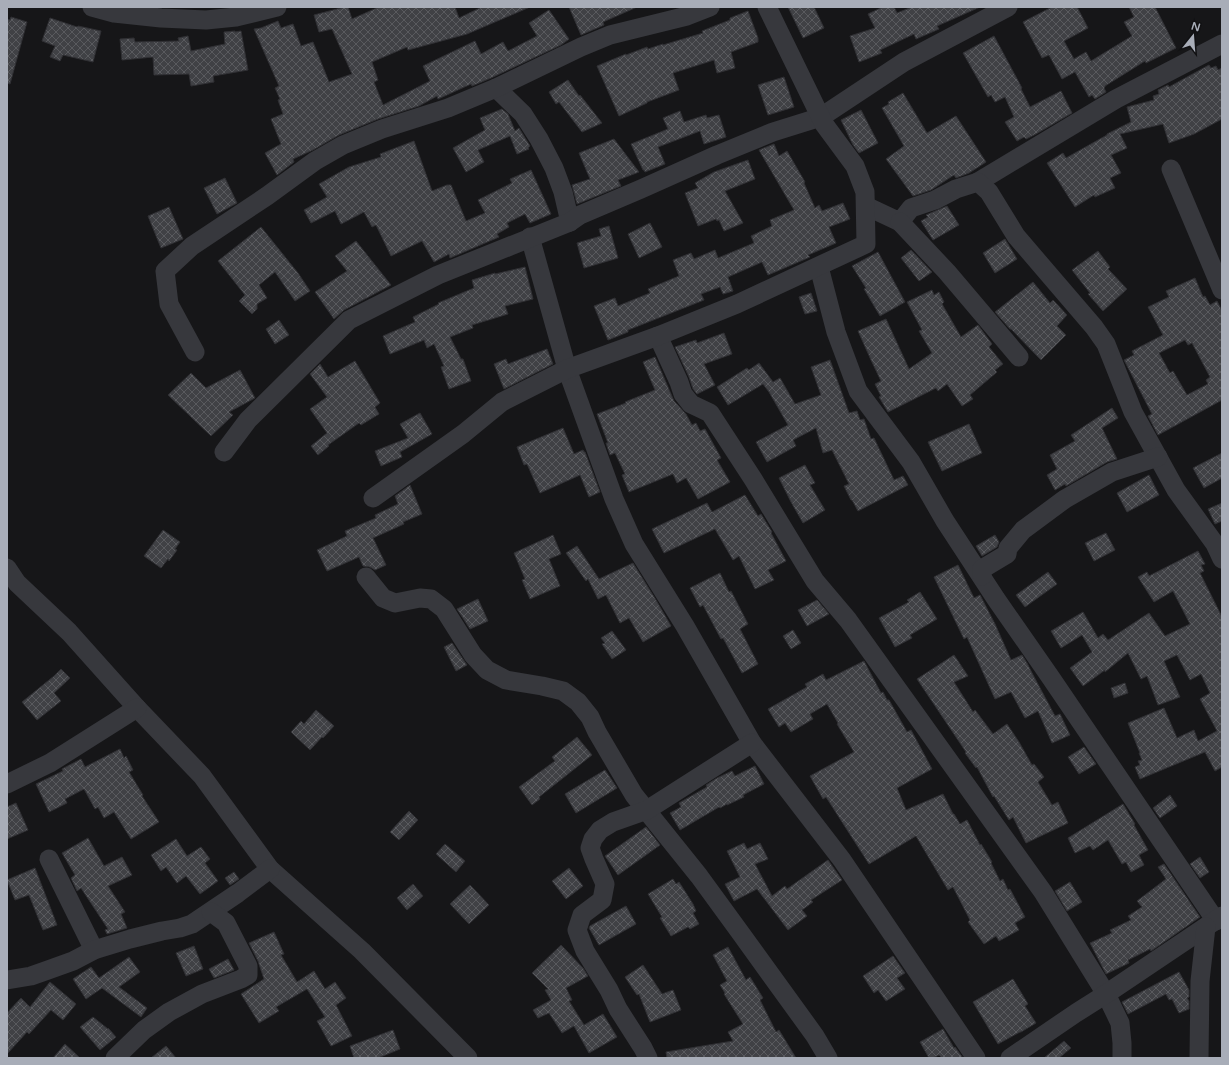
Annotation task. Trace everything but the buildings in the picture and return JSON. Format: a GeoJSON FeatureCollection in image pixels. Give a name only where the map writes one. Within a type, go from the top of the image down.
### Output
{"type":"FeatureCollection","features":[{"type":"Feature","properties":{"kind":"street"},"geometry":{"type":"LineString","coordinates":[[92,7],[114,13],[161,18],[206,20],[235,12],[277,7]]}},
{"type":"Feature","properties":{"kind":"street"},"geometry":{"type":"LineString","coordinates":[[196,352],[169,304],[165,271],[192,246],[267,196],[315,160],[342,145],[382,129],[448,108],[496,88],[581,47],[610,35],[687,16],[710,7]]}},
{"type":"Feature","properties":{"kind":"street"},"geometry":{"type":"LineString","coordinates":[[373,498],[463,434],[502,402],[567,369],[658,336],[737,304],[866,244],[866,192],[855,166],[824,124],[767,7]]}},
{"type":"Feature","properties":{"kind":"street"},"geometry":{"type":"LineString","coordinates":[[224,452],[248,420],[349,320],[438,275],[570,222],[580,216],[717,154],[773,132],[821,117],[904,62],[1008,7]]}},
{"type":"Feature","properties":{"kind":"street"},"geometry":{"type":"LineString","coordinates":[[900,222],[911,208],[935,200],[956,189],[978,182],[1116,98],[1222,44]]}},
{"type":"Feature","properties":{"kind":"street"},"geometry":{"type":"LineString","coordinates":[[496,88],[523,114],[539,139],[554,168],[563,192],[570,222]]}},
{"type":"Feature","properties":{"kind":"street"},"geometry":{"type":"LineString","coordinates":[[1171,169],[1222,290]]}},
{"type":"Feature","properties":{"kind":"street"},"geometry":{"type":"LineString","coordinates":[[978,182],[989,192],[1016,236],[1094,327],[1106,344],[1133,412],[1176,490],[1215,544],[1222,559]]}},
{"type":"Feature","properties":{"kind":"street"},"geometry":{"type":"LineString","coordinates":[[866,206],[900,222],[947,272],[1019,357]]}},
{"type":"Feature","properties":{"kind":"street"},"geometry":{"type":"LineString","coordinates":[[530,237],[567,369],[614,499],[634,544],[685,626],[752,743],[842,860],[976,1058]]}},
{"type":"Feature","properties":{"kind":"street"},"geometry":{"type":"LineString","coordinates":[[819,267],[836,332],[858,391],[911,462],[945,521],[996,599],[1215,921],[1200,981],[1199,1058]]}},
{"type":"Feature","properties":{"kind":"street"},"geometry":{"type":"LineString","coordinates":[[658,336],[683,394],[691,404],[710,413],[816,581],[848,620],[1038,886],[1106,994],[1120,1023],[1122,1058]]}},
{"type":"Feature","properties":{"kind":"street"},"geometry":{"type":"LineString","coordinates":[[982,576],[982,569],[1007,554],[1008,548],[1023,530],[1065,499],[1112,472],[1158,457]]}},
{"type":"Feature","properties":{"kind":"street"},"geometry":{"type":"LineString","coordinates":[[366,577],[383,598],[395,603],[420,598],[431,599],[444,609],[473,655],[487,670],[506,680],[563,691],[578,702],[590,716],[597,732],[634,795],[742,935],[815,1036],[828,1058]]}},
{"type":"Feature","properties":{"kind":"street"},"geometry":{"type":"LineString","coordinates":[[10,580],[69,632],[137,708],[202,776],[270,869],[362,951],[468,1058]]}},
{"type":"Feature","properties":{"kind":"street"},"geometry":{"type":"LineString","coordinates":[[7,784],[50,762],[137,708]]}},
{"type":"Feature","properties":{"kind":"street"},"geometry":{"type":"LineString","coordinates":[[648,1058],[585,951],[577,930],[582,915],[602,900],[605,884],[590,848],[593,839],[600,830],[613,822],[647,810],[752,743]]}},
{"type":"Feature","properties":{"kind":"street"},"geometry":{"type":"LineString","coordinates":[[49,858],[94,950]]}},
{"type":"Feature","properties":{"kind":"street"},"geometry":{"type":"LineString","coordinates":[[7,980],[31,976],[73,961],[94,950],[130,939],[192,924],[270,869]]}},
{"type":"Feature","properties":{"kind":"street"},"geometry":{"type":"LineString","coordinates":[[115,1058],[144,1030],[169,1012],[202,994],[248,975],[248,966],[226,923],[211,912]]}},
{"type":"Feature","properties":{"kind":"street"},"geometry":{"type":"LineString","coordinates":[[1010,1058],[1215,921]]}}]}
